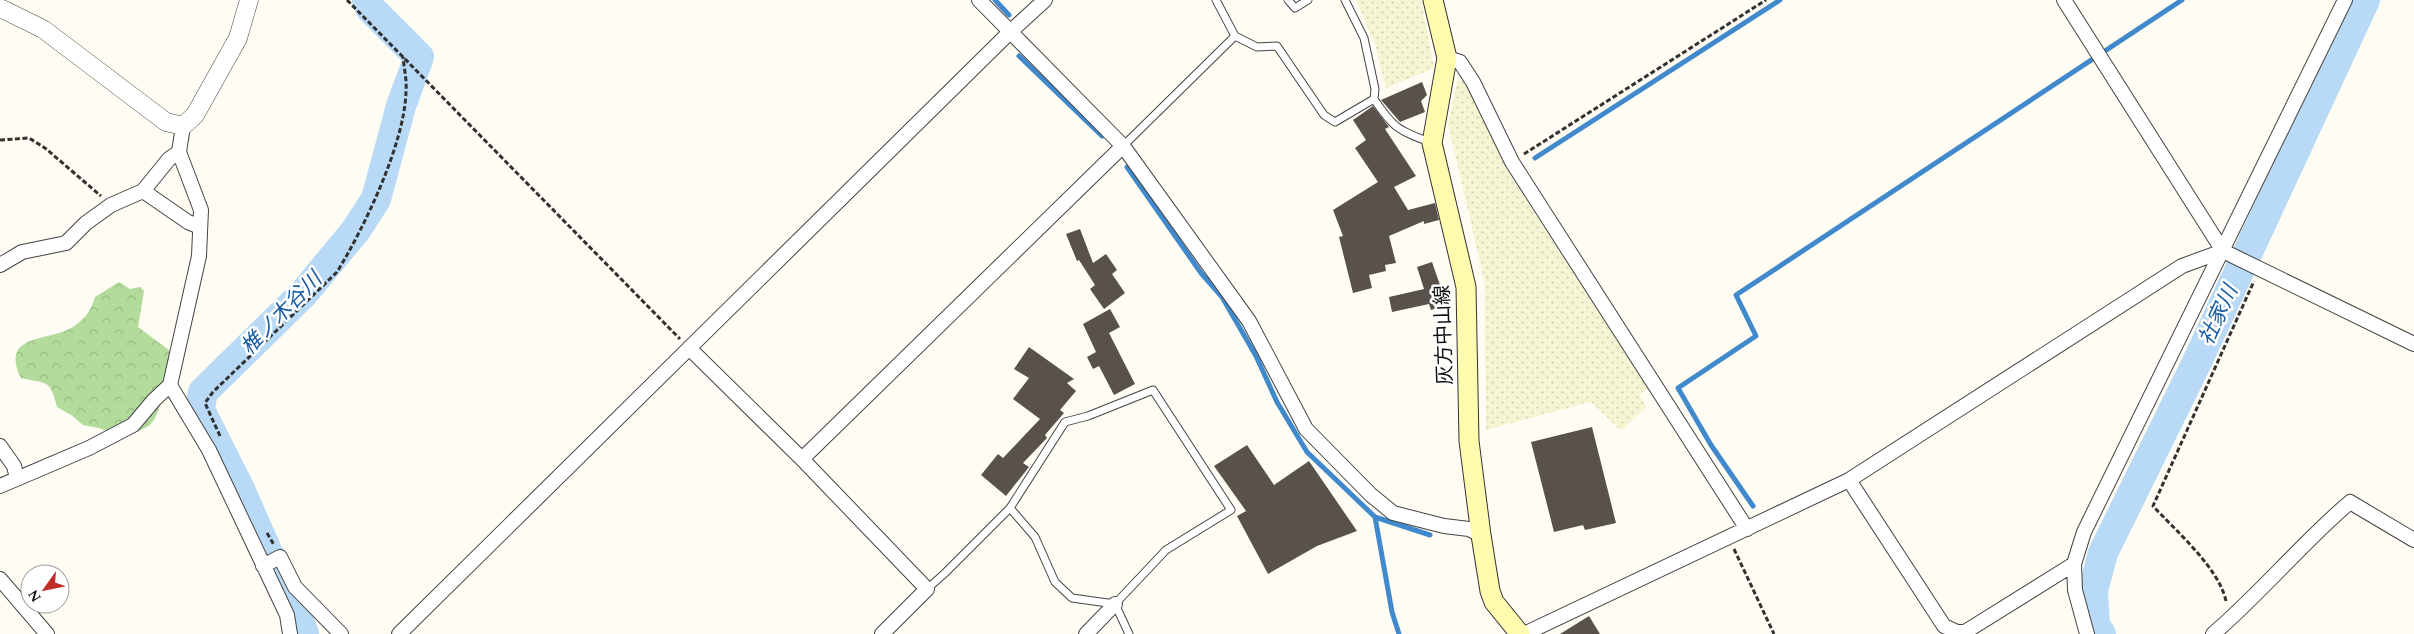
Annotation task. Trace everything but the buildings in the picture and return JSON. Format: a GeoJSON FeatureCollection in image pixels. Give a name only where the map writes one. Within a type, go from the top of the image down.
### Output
{"type":"FeatureCollection","features":[{"type":"Feature","properties":{"kind":"main road","name":"灰方中山線"},"geometry":{"type":"LineString","coordinates":[[1433,0],[1447,58],[1432,143],[1466,287],[1469,441],[1481,535],[1490,591],[1494,602],[1522,634]]}},
{"type":"Feature","properties":{"kind":"street"},"geometry":{"type":"LineString","coordinates":[[0,486],[89,448],[133,425],[154,400],[170,385],[199,256],[201,210],[179,152],[183,126],[195,115],[238,38],[249,0]]}},
{"type":"Feature","properties":{"kind":"street"},"geometry":{"type":"LineString","coordinates":[[980,0],[1123,146],[1249,321],[1306,429],[1371,494],[1393,513],[1444,526],[1469,529],[1481,535]]}},
{"type":"Feature","properties":{"kind":"street"},"geometry":{"type":"LineString","coordinates":[[399,634],[1011,32],[1046,0]]}},
{"type":"Feature","properties":{"kind":"street"},"geometry":{"type":"LineString","coordinates":[[2064,0],[2223,252],[2414,344]]}},
{"type":"Feature","properties":{"kind":"street"},"geometry":{"type":"LineString","coordinates":[[2087,634],[2075,590],[2074,564],[2084,532],[2345,0]]}},
{"type":"Feature","properties":{"kind":"street"},"geometry":{"type":"LineString","coordinates":[[0,8],[43,29],[166,122],[183,126]]}},
{"type":"Feature","properties":{"kind":"street"},"geometry":{"type":"LineString","coordinates":[[1447,58],[1460,62],[1474,82],[1512,162],[1746,529]]}},
{"type":"Feature","properties":{"kind":"street"},"geometry":{"type":"LineString","coordinates":[[802,459],[1123,146]]}},
{"type":"Feature","properties":{"kind":"street"},"geometry":{"type":"LineString","coordinates":[[0,265],[22,252],[66,243],[86,223],[111,205],[143,192],[169,159],[179,152]]}},
{"type":"Feature","properties":{"kind":"street"},"geometry":{"type":"LineString","coordinates":[[143,192],[188,222],[200,227]]}},
{"type":"Feature","properties":{"kind":"street"},"geometry":{"type":"LineString","coordinates":[[1522,634],[1849,480],[2182,266],[2223,252]]}},
{"type":"Feature","properties":{"kind":"street"},"geometry":{"type":"LineString","coordinates":[[689,348],[802,459],[927,589],[882,634]]}},
{"type":"Feature","properties":{"kind":"street"},"geometry":{"type":"LineString","coordinates":[[170,385],[209,450],[287,615],[290,634]]}},
{"type":"Feature","properties":{"kind":"street"},"geometry":{"type":"LineString","coordinates":[[0,446],[14,466],[17,478]]}},
{"type":"Feature","properties":{"kind":"street"},"geometry":{"type":"LineString","coordinates":[[1849,480],[1944,626],[1957,633],[1964,632],[2074,564]]}},
{"type":"Feature","properties":{"kind":"street"},"geometry":{"type":"LineString","coordinates":[[2213,634],[2350,502],[2414,540]]}},
{"type":"Feature","properties":{"kind":"street"},"geometry":{"type":"LineString","coordinates":[[263,566],[280,557],[295,587],[341,634]]}},
{"type":"Feature","properties":{"kind":"street"},"geometry":{"type":"LineString","coordinates":[[0,579],[47,634]]}},
{"type":"Feature","properties":{"kind":"street"},"geometry":{"type":"LineString","coordinates":[[1086,634],[1115,604]]}},
{"type":"Feature","properties":{"kind":"lane"},"geometry":{"type":"LineString","coordinates":[[1216,0],[1235,36],[1257,47],[1277,46],[1324,115],[1335,122],[1374,98],[1376,89],[1364,38],[1345,0]]}},
{"type":"Feature","properties":{"kind":"lane"},"geometry":{"type":"LineString","coordinates":[[1288,0],[1295,8],[1308,0]]}},
{"type":"Feature","properties":{"kind":"lane"},"geometry":{"type":"LineString","coordinates":[[1123,146],[1235,36]]}},
{"type":"Feature","properties":{"kind":"lane"},"geometry":{"type":"LineString","coordinates":[[1374,98],[1390,122],[1403,132],[1432,143]]}},
{"type":"Feature","properties":{"kind":"lane"},"geometry":{"type":"LineString","coordinates":[[927,589],[945,574],[1010,508],[1065,422],[1088,416],[1153,390],[1230,510],[1166,550],[1115,604]]}},
{"type":"Feature","properties":{"kind":"lane"},"geometry":{"type":"LineString","coordinates":[[1010,508],[1035,537],[1055,582],[1072,598],[1115,604]]}},
{"type":"Feature","properties":{"kind":"lane"},"geometry":{"type":"LineString","coordinates":[[1115,604],[1129,634]]}},
{"type":"Feature","properties":{"kind":"path"},"geometry":{"type":"LineString","coordinates":[[347,0],[689,348]]}},
{"type":"Feature","properties":{"kind":"path"},"geometry":{"type":"LineString","coordinates":[[1512,162],[1766,0]]}},
{"type":"Feature","properties":{"kind":"path"},"geometry":{"type":"LineString","coordinates":[[221,439],[205,403],[213,392],[337,272],[352,248],[393,155],[406,91],[403,57]]}},
{"type":"Feature","properties":{"kind":"path"},"geometry":{"type":"LineString","coordinates":[[0,140],[29,138],[45,148],[111,205]]}},
{"type":"Feature","properties":{"kind":"path"},"geometry":{"type":"LineString","coordinates":[[2230,619],[2224,591],[2206,565],[2153,506],[2260,269]]}},
{"type":"Feature","properties":{"kind":"path"},"geometry":{"type":"LineString","coordinates":[[262,525],[280,557]]}},
{"type":"Feature","properties":{"kind":"path"},"geometry":{"type":"LineString","coordinates":[[1729,537],[1774,634]]}},
{"type":"Feature","properties":{"kind":"green space"},"geometry":{"type":"Polygon","coordinates":[[[1356,0],[1421,0],[1434,68],[1386,88],[1375,44],[1356,0]]]}},
{"type":"Feature","properties":{"kind":"green space"},"geometry":{"type":"Polygon","coordinates":[[[1458,79],[1464,81],[1508,172],[1648,389],[1639,394],[1646,407],[1621,431],[1591,402],[1486,430],[1484,280],[1448,124],[1458,79]]]}},
{"type":"Feature","properties":{"kind":"green space"},"geometry":{"type":"Polygon","coordinates":[[[119,282],[130,289],[140,287],[144,291],[138,327],[169,350],[162,401],[154,419],[147,427],[125,437],[83,425],[57,407],[52,391],[46,384],[21,378],[16,364],[17,353],[21,346],[39,338],[60,333],[74,326],[86,316],[95,297],[119,282]]]}},
{"type":"Feature","properties":{"kind":"waterway","name":"椎ノ木谷川"},"geometry":{"type":"LineString","coordinates":[[304,634],[288,593],[200,408],[203,392],[303,294],[356,230],[376,199],[401,106],[419,57],[370,8],[367,0]]}},
{"type":"Feature","properties":{"kind":"waterway"},"geometry":{"type":"LineString","coordinates":[[995,0],[1009,15]]}},
{"type":"Feature","properties":{"kind":"waterway"},"geometry":{"type":"LineString","coordinates":[[1535,158],[1780,0]]}},
{"type":"Feature","properties":{"kind":"waterway"},"geometry":{"type":"LineString","coordinates":[[1753,506],[1711,445],[1678,388],[1756,336],[1736,295],[2182,0]]}},
{"type":"Feature","properties":{"kind":"waterway","name":"社家川"},"geometry":{"type":"LineString","coordinates":[[2101,634],[2095,626],[2093,591],[2103,553],[2196,364],[2365,0]]}},
{"type":"Feature","properties":{"kind":"waterway"},"geometry":{"type":"LineString","coordinates":[[1019,56],[1102,136]]}},
{"type":"Feature","properties":{"kind":"waterway"},"geometry":{"type":"LineString","coordinates":[[1127,167],[1201,273],[1222,297],[1256,356],[1277,402],[1307,452],[1375,517],[1430,535]]}},
{"type":"Feature","properties":{"kind":"waterway"},"geometry":{"type":"LineString","coordinates":[[1375,517],[1392,612],[1399,634]]}}]}
